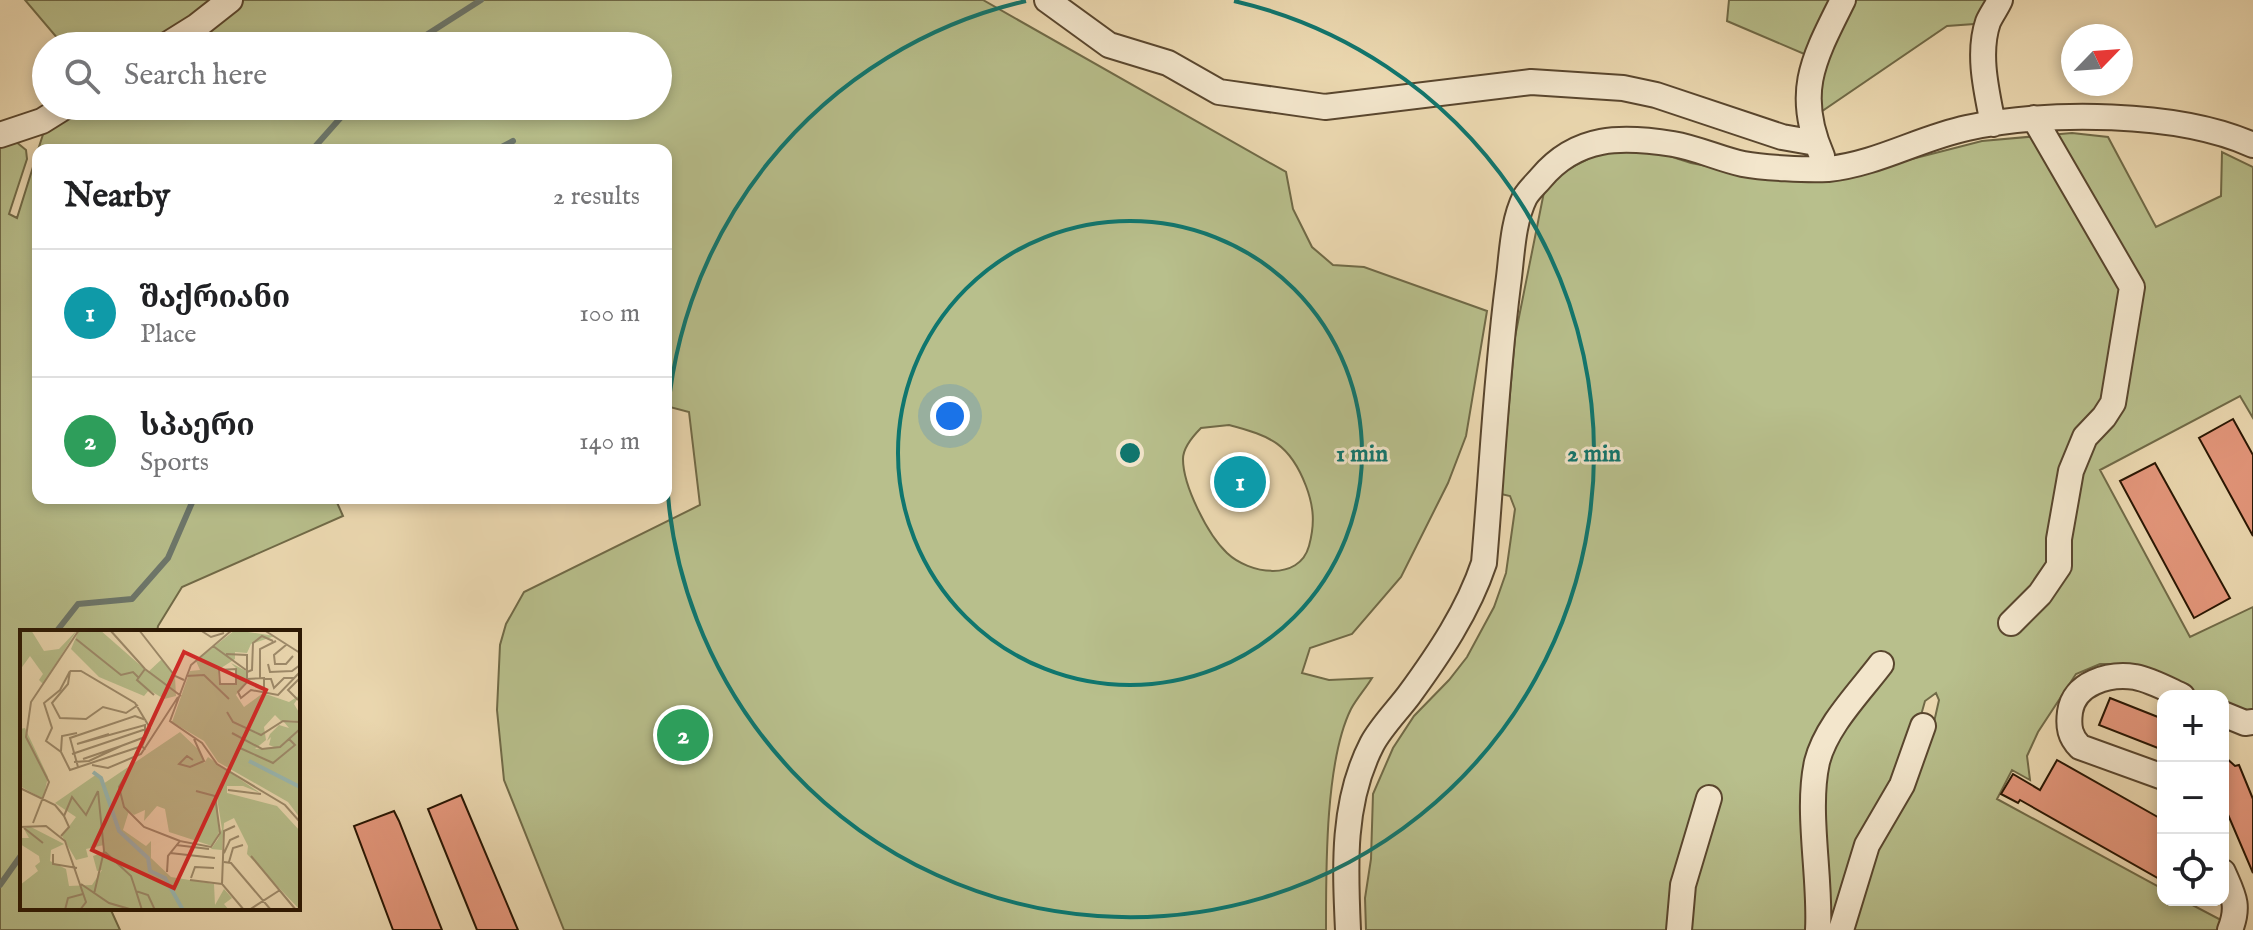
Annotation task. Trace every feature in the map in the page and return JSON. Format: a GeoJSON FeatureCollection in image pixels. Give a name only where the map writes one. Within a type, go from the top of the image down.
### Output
{"type":"FeatureCollection","features":[{"type":"Feature","properties":{"kind":"street"},"geometry":{"type":"LineString","coordinates":[[187,32],[230,0]]}},
{"type":"Feature","properties":{"kind":"street"},"geometry":{"type":"LineString","coordinates":[[1047,0],[1109,45],[1168,63],[1219,92],[1325,107],[1531,82],[1623,88],[1656,95],[1782,137],[1816,143]]}},
{"type":"Feature","properties":{"kind":"street"},"geometry":{"type":"LineString","coordinates":[[1828,169],[1816,143],[1807,96],[1808,78],[1843,0]]}},
{"type":"Feature","properties":{"kind":"street"},"geometry":{"type":"LineString","coordinates":[[1993,124],[1985,84],[1985,46],[1988,23],[2000,0]]}},
{"type":"Feature","properties":{"kind":"street"},"geometry":{"type":"LineString","coordinates":[[2011,623],[2040,594],[2059,566],[2059,539],[2071,471],[2085,437],[2113,403],[2132,287],[2034,118]]}},
{"type":"Feature","properties":{"kind":"street"},"geometry":{"type":"LineString","coordinates":[[1348,930],[1346,838],[1352,800],[1373,742],[1439,654],[1476,589],[1484,563],[1500,352],[1514,234],[1526,196],[1569,151],[1581,146],[1622,140],[1675,144],[1746,164],[1828,169],[1907,149],[1967,128],[2034,118],[2161,120],[2210,130],[2253,145]]}},
{"type":"Feature","properties":{"kind":"street"},"geometry":{"type":"LineString","coordinates":[[0,135],[44,120]]}},
{"type":"Feature","properties":{"kind":"street"},"geometry":{"type":"LineString","coordinates":[[1818,930],[1817,762],[1831,732],[1881,664]]}},
{"type":"Feature","properties":{"kind":"street"},"geometry":{"type":"LineString","coordinates":[[2157,775],[2080,747],[2072,739],[2070,730],[2071,705],[2085,686],[2116,677],[2135,677],[2169,690]]}},
{"type":"Feature","properties":{"kind":"street"},"geometry":{"type":"LineString","coordinates":[[2229,716],[2245,723],[2253,722]]}},
{"type":"Feature","properties":{"kind":"street"},"geometry":{"type":"LineString","coordinates":[[1841,930],[1867,845],[1902,785],[1923,726]]}},
{"type":"Feature","properties":{"kind":"street"},"geometry":{"type":"LineString","coordinates":[[1679,930],[1683,885],[1709,798]]}},
{"type":"Feature","properties":{"kind":"street"},"geometry":{"type":"LineString","coordinates":[[2229,887],[2239,922]]}},
{"type":"Feature","properties":{"kind":"green space"},"geometry":{"type":"Polygon","coordinates":[[[25,0],[220,0],[174,32],[52,32],[25,0]]]}},
{"type":"Feature","properties":{"kind":"green space"},"geometry":{"type":"Polygon","coordinates":[[[237,0],[983,0],[1286,172],[1293,209],[1312,247],[1333,265],[1364,267],[1487,311],[1466,436],[1448,483],[1401,577],[1352,634],[1310,648],[1302,673],[1329,680],[1372,678],[1351,709],[1336,757],[1329,817],[1326,930],[564,930],[504,780],[497,710],[500,645],[506,624],[524,592],[700,505],[689,412],[672,408],[672,144],[40,144],[47,122],[672,120],[672,32],[192,32],[237,0]],[[1229,425],[1201,428],[1189,442],[1183,459],[1192,496],[1220,545],[1248,566],[1272,571],[1284,570],[1304,557],[1313,523],[1309,494],[1300,472],[1286,451],[1268,438],[1229,425]]]}},
{"type":"Feature","properties":{"kind":"green space"},"geometry":{"type":"Polygon","coordinates":[[[1729,0],[2000,0],[1988,23],[1947,26],[1812,118],[1816,59],[1727,21],[1729,0]]]}},
{"type":"Feature","properties":{"kind":"green space"},"geometry":{"type":"Polygon","coordinates":[[[2072,133],[2108,137],[2156,227],[2221,196],[2222,152],[2253,167],[2253,418],[2240,396],[2100,470],[2190,637],[2253,607],[2253,710],[2238,711],[2229,707],[2229,690],[2190,690],[2130,664],[2100,664],[2076,674],[2038,732],[2027,756],[2030,780],[2012,770],[1997,799],[2157,886],[2157,906],[2194,906],[2221,920],[2217,930],[1847,930],[1866,868],[1930,740],[1939,700],[1936,693],[1925,701],[1912,747],[1834,930],[1366,930],[1365,898],[1371,859],[1373,794],[1393,748],[1414,716],[1467,657],[1494,607],[1506,573],[1515,509],[1510,496],[1501,494],[1515,337],[1544,192],[1558,174],[1604,151],[1630,150],[1660,153],[1691,163],[1785,181],[1826,181],[1982,141],[2072,133]]]}},
{"type":"Feature","properties":{"kind":"green space"},"geometry":{"type":"Polygon","coordinates":[[[15,141],[26,150],[27,159],[9,214],[17,218],[32,170],[32,504],[338,504],[343,516],[182,587],[157,630],[20,630],[20,910],[111,910],[120,930],[0,930],[0,144],[15,141]]]}},
{"type":"Feature","properties":{"kind":"building"},"geometry":{"type":"Polygon","coordinates":[[[2233,419],[2253,455],[2253,536],[2199,438],[2233,419]]]}},
{"type":"Feature","properties":{"kind":"building"},"geometry":{"type":"Polygon","coordinates":[[[2155,463],[2230,598],[2194,618],[2120,481],[2155,463]]]}},
{"type":"Feature","properties":{"kind":"building"},"geometry":{"type":"Polygon","coordinates":[[[2110,698],[2157,717],[2157,748],[2099,725],[2110,698]]]}},
{"type":"Feature","properties":{"kind":"building"},"geometry":{"type":"Polygon","coordinates":[[[2057,760],[2157,817],[2157,878],[2020,800],[2018,803],[2001,794],[2013,774],[2040,790],[2057,760]]]}},
{"type":"Feature","properties":{"kind":"building"},"geometry":{"type":"Polygon","coordinates":[[[2229,760],[2235,766],[2239,765],[2253,799],[2253,873],[2229,817],[2229,760]]]}},
{"type":"Feature","properties":{"kind":"building"},"geometry":{"type":"Polygon","coordinates":[[[461,795],[518,930],[477,930],[428,809],[461,795]]]}},
{"type":"Feature","properties":{"kind":"building"},"geometry":{"type":"Polygon","coordinates":[[[394,811],[442,930],[393,930],[354,826],[394,811]]]}},
{"type":"Feature","properties":{"kind":"waterway"},"geometry":{"type":"LineString","coordinates":[[431,32],[481,0]]}},
{"type":"Feature","properties":{"kind":"waterway"},"geometry":{"type":"LineString","coordinates":[[317,144],[339,120]]}},
{"type":"Feature","properties":{"kind":"waterway"},"geometry":{"type":"LineString","coordinates":[[507,144],[513,141]]}},
{"type":"Feature","properties":{"kind":"waterway"},"geometry":{"type":"LineString","coordinates":[[58,630],[78,604],[132,599],[168,558],[191,504]]}},
{"type":"Feature","properties":{"kind":"waterway"},"geometry":{"type":"LineString","coordinates":[[0,885],[20,857]]}},
{"type":"Feature","properties":{"kind":"place","name":"შაქრიანი"},"geometry":{"type":"Point","coordinates":[1240,482]}},
{"type":"Feature","properties":{"kind":"place","name":"სპაერი"},"geometry":{"type":"Point","coordinates":[683,735]}}]}
